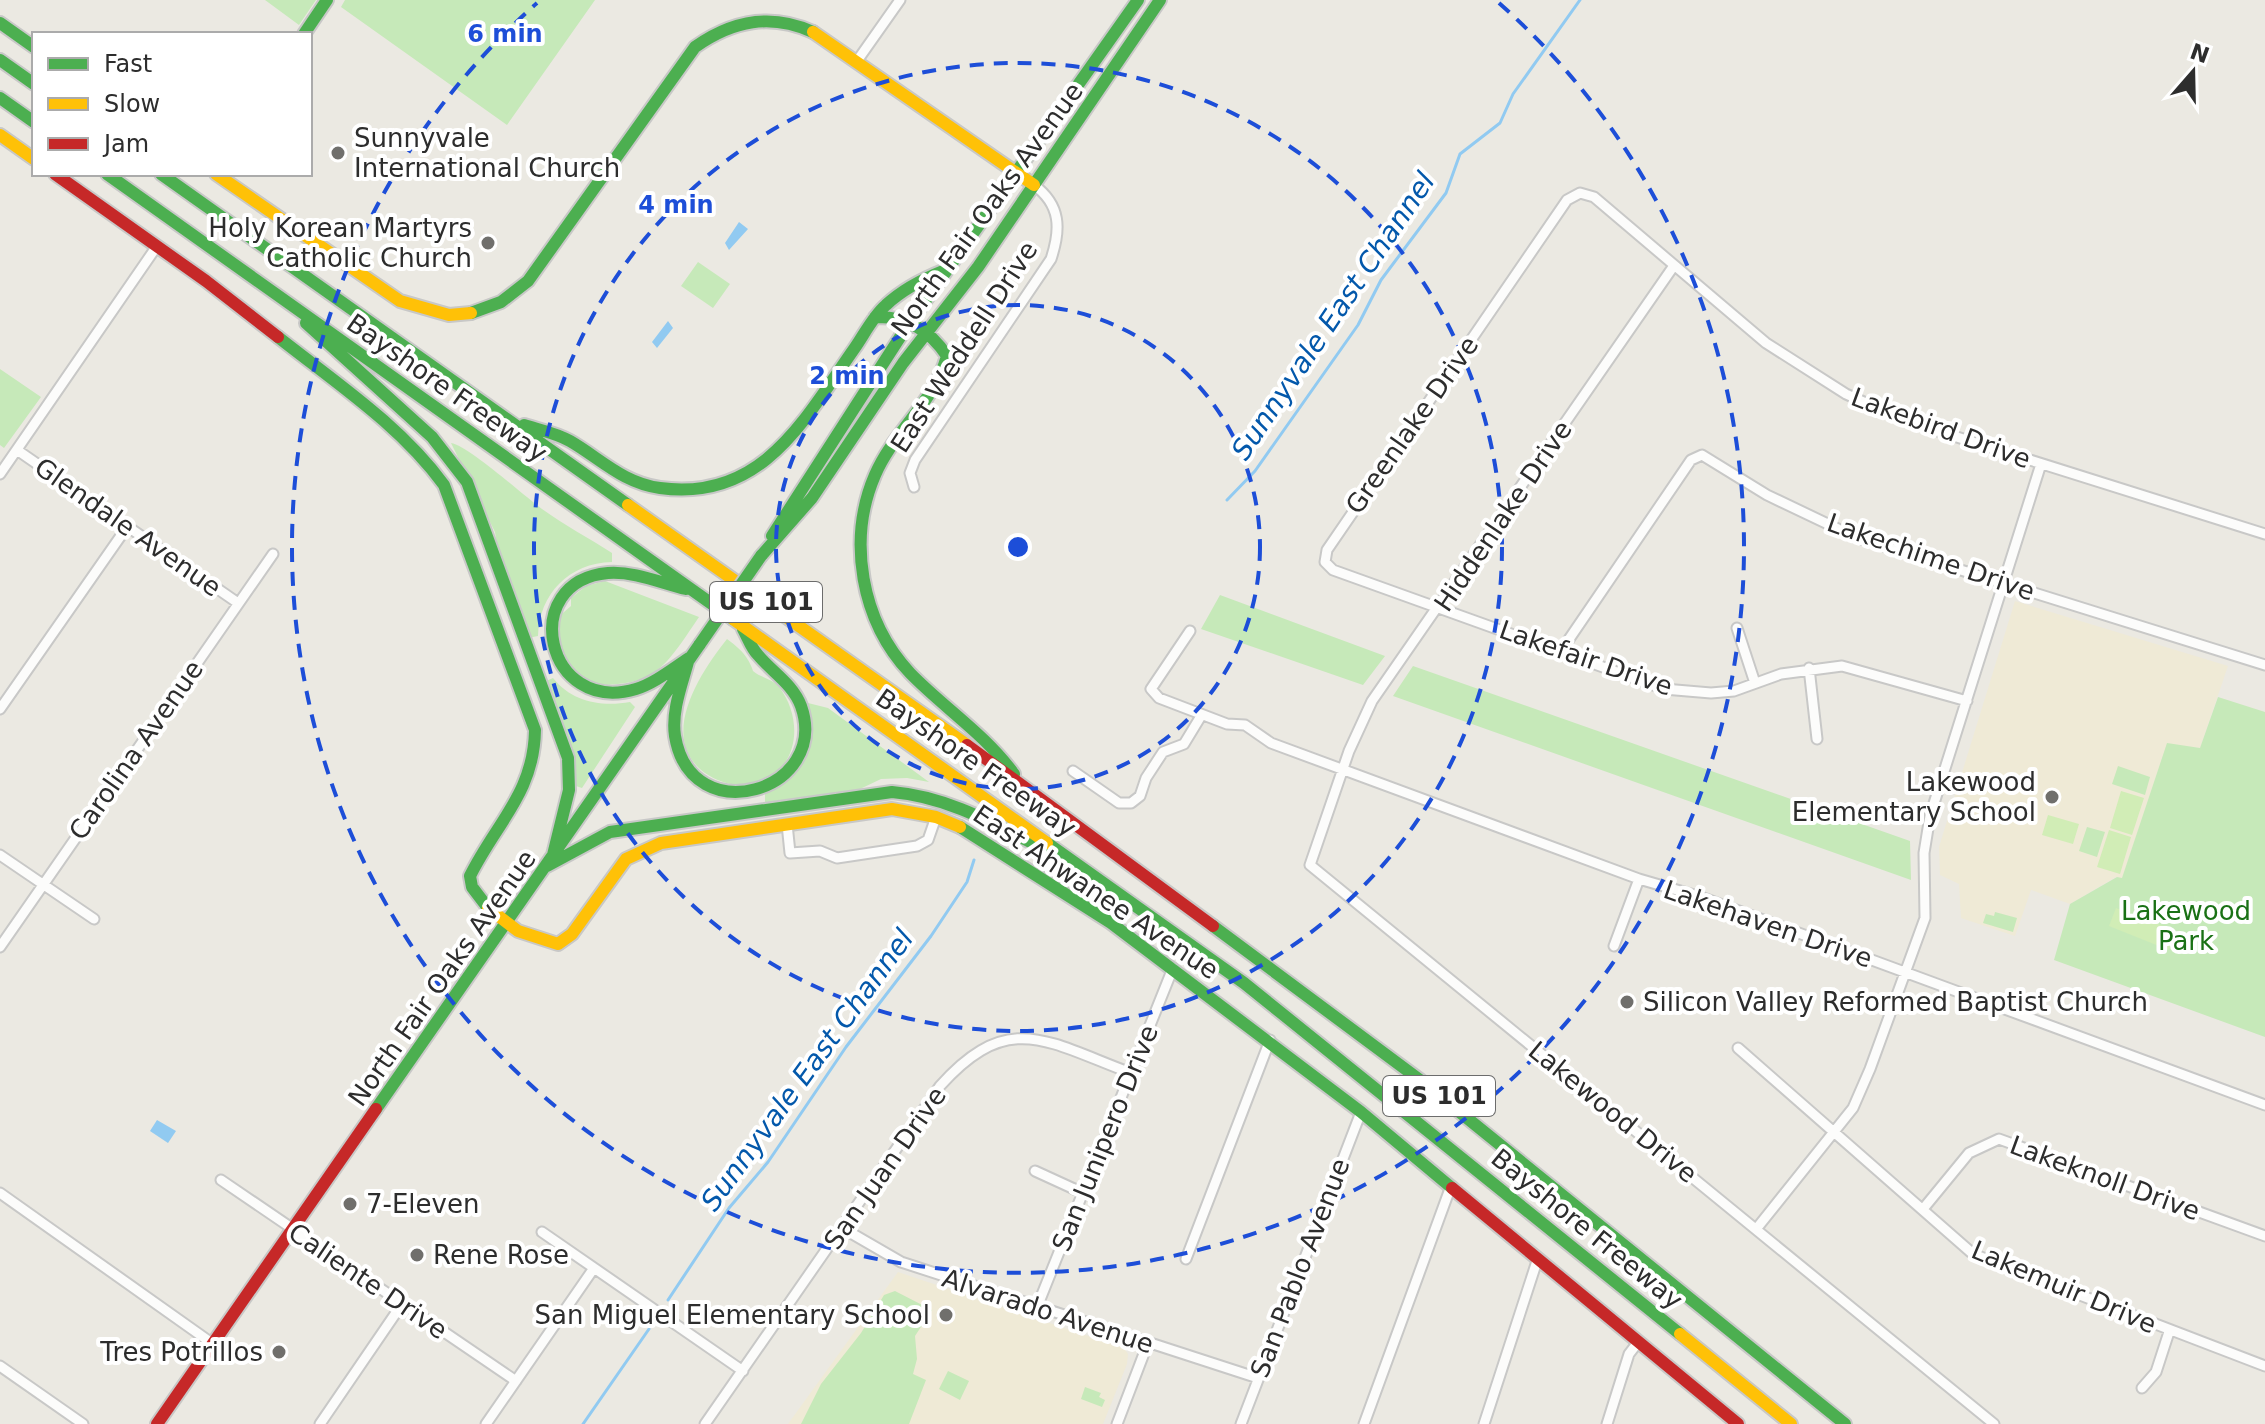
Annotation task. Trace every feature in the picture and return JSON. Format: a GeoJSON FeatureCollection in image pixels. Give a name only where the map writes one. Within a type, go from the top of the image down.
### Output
{"type":"FeatureCollection","features":[{"type":"Feature","properties":{"kind":"main road"},"geometry":{"type":"LineString","coordinates":[[305,32],[327,0]]}},
{"type":"Feature","properties":{"kind":"main road","name":"North Fair Oaks Avenue"},"geometry":{"type":"LineString","coordinates":[[157,1424],[761,556],[814,464],[943,271],[1138,0]]}},
{"type":"Feature","properties":{"kind":"main road","name":"North Fair Oaks Avenue"},"geometry":{"type":"LineString","coordinates":[[761,556],[812,498],[926,333],[1034,185],[1160,0]]}},
{"type":"Feature","properties":{"kind":"main road","name":"East Weddell Drive"},"geometry":{"type":"LineString","coordinates":[[219,176],[402,305],[439,315],[471,314],[510,298],[528,281],[676,70],[707,37],[745,21],[776,20],[807,28],[1034,185]]}},
{"type":"Feature","properties":{"kind":"main road"},"geometry":{"type":"LineString","coordinates":[[0,23],[32,46]]}},
{"type":"Feature","properties":{"kind":"main road"},"geometry":{"type":"LineString","coordinates":[[0,60],[32,83]]}},
{"type":"Feature","properties":{"kind":"main road"},"geometry":{"type":"LineString","coordinates":[[0,98],[32,121]]}},
{"type":"Feature","properties":{"kind":"main road"},"geometry":{"type":"LineString","coordinates":[[0,135],[32,158]]}},
{"type":"Feature","properties":{"kind":"main road","name":"East Ahwanee Avenue"},"geometry":{"type":"LineString","coordinates":[[58,176],[157,246],[399,433],[420,452],[444,485],[535,730],[537,749],[531,778],[470,876],[474,896],[508,922],[536,941],[558,944],[572,934],[626,859],[661,843],[892,809],[936,817],[969,830],[1173,968],[1270,1040],[1738,1424]]}},
{"type":"Feature","properties":{"kind":"main road","name":"Bayshore Freeway"},"geometry":{"type":"LineString","coordinates":[[110,176],[1088,870],[1338,1056],[1791,1424]]}},
{"type":"Feature","properties":{"kind":"main road","name":"Bayshore Freeway"},"geometry":{"type":"LineString","coordinates":[[164,176],[1020,783],[1420,1080],[1845,1424]]}},
{"type":"Feature","properties":{"kind":"main road"},"geometry":{"type":"LineString","coordinates":[[511,421],[561,436],[610,470],[656,488],[684,491],[731,483],[772,458],[789,442],[875,317],[891,300],[943,271]]}},
{"type":"Feature","properties":{"kind":"main road"},"geometry":{"type":"LineString","coordinates":[[290,303],[329,350],[439,442],[467,482],[568,758],[569,790],[549,863]]}},
{"type":"Feature","properties":{"kind":"main road"},"geometry":{"type":"LineString","coordinates":[[875,317],[891,315],[911,323],[940,343],[947,356],[945,368],[876,474],[861,523],[861,573],[874,616],[894,653],[928,689],[997,748],[1020,783]]}},
{"type":"Feature","properties":{"kind":"main road"},"geometry":{"type":"LineString","coordinates":[[689,658],[634,690],[597,692],[576,682],[560,667],[552,647],[550,627],[561,598],[596,575],[626,574],[695,591]]}},
{"type":"Feature","properties":{"kind":"main road"},"geometry":{"type":"LineString","coordinates":[[689,658],[674,723],[683,762],[697,779],[721,792],[747,794],[775,783],[792,767],[802,748],[804,718],[793,690],[755,651],[741,624]]}},
{"type":"Feature","properties":{"kind":"main road"},"geometry":{"type":"LineString","coordinates":[[549,863],[582,844],[618,830],[875,794],[911,792],[952,802],[1005,832],[1088,870]]}},
{"type":"Feature","properties":{"kind":"street"},"geometry":{"type":"LineString","coordinates":[[857,61],[900,0]]}},
{"type":"Feature","properties":{"kind":"street","name":"East Weddell Drive"},"geometry":{"type":"LineString","coordinates":[[914,487],[910,473],[915,460],[1051,259],[1059,228],[1056,211],[1046,194],[1034,185]]}},
{"type":"Feature","properties":{"kind":"street","name":"Lakebird Drive"},"geometry":{"type":"LineString","coordinates":[[1580,193],[1594,197],[1766,343],[1846,394],[1906,421],[2265,534]]}},
{"type":"Feature","properties":{"kind":"street","name":"Greenlake Drive"},"geometry":{"type":"LineString","coordinates":[[1439,608],[1333,570],[1325,562],[1327,550],[1567,200],[1580,193]]}},
{"type":"Feature","properties":{"kind":"street"},"geometry":{"type":"LineString","coordinates":[[0,474],[157,246]]}},
{"type":"Feature","properties":{"kind":"street","name":"Hiddenlake Drive"},"geometry":{"type":"LineString","coordinates":[[1343,769],[1372,701],[1673,267]]}},
{"type":"Feature","properties":{"kind":"street","name":"Glendale Avenue"},"geometry":{"type":"LineString","coordinates":[[17,450],[238,603]]}},
{"type":"Feature","properties":{"kind":"street","name":"Lakechime Drive"},"geometry":{"type":"LineString","coordinates":[[1561,651],[1691,460],[1702,455],[1767,495],[1855,537],[2265,665]]}},
{"type":"Feature","properties":{"kind":"street"},"geometry":{"type":"LineString","coordinates":[[1757,1228],[1853,1108],[1905,972],[1925,918],[1924,853],[1930,816],[2041,464]]}},
{"type":"Feature","properties":{"kind":"street"},"geometry":{"type":"LineString","coordinates":[[0,709],[127,527]]}},
{"type":"Feature","properties":{"kind":"street","name":"Carolina Avenue"},"geometry":{"type":"LineString","coordinates":[[0,947],[273,554]]}},
{"type":"Feature","properties":{"kind":"street","name":"Lakefair Drive"},"geometry":{"type":"LineString","coordinates":[[1439,608],[1664,689],[1711,693],[1734,691],[1809,668],[1842,666],[1967,701]]}},
{"type":"Feature","properties":{"kind":"street"},"geometry":{"type":"LineString","coordinates":[[1737,628],[1755,683]]}},
{"type":"Feature","properties":{"kind":"street"},"geometry":{"type":"LineString","coordinates":[[1073,771],[1119,803],[1131,803],[1140,796],[1146,778],[1163,752],[1184,744],[1201,716],[1159,698],[1151,689],[1190,631]]}},
{"type":"Feature","properties":{"kind":"street"},"geometry":{"type":"LineString","coordinates":[[1809,668],[1817,739]]}},
{"type":"Feature","properties":{"kind":"street","name":"Lakehaven Drive"},"geometry":{"type":"LineString","coordinates":[[1201,716],[1227,724],[1245,725],[1271,743],[1639,879],[1701,897],[2265,1105]]}},
{"type":"Feature","properties":{"kind":"street","name":"Lakewood Drive"},"geometry":{"type":"LineString","coordinates":[[1343,769],[1310,865],[1994,1424]]}},
{"type":"Feature","properties":{"kind":"street"},"geometry":{"type":"LineString","coordinates":[[787,824],[790,853],[820,851],[837,858],[917,846],[928,840],[936,817]]}},
{"type":"Feature","properties":{"kind":"street"},"geometry":{"type":"LineString","coordinates":[[0,855],[94,919]]}},
{"type":"Feature","properties":{"kind":"street"},"geometry":{"type":"LineString","coordinates":[[1614,946],[1639,879]]}},
{"type":"Feature","properties":{"kind":"street","name":"San Junipero Drive"},"geometry":{"type":"LineString","coordinates":[[1037,1307],[1173,968]]}},
{"type":"Feature","properties":{"kind":"street","name":"San Juan Drive"},"geometry":{"type":"LineString","coordinates":[[705,1424],[844,1229],[940,1086],[965,1059],[992,1043],[1014,1038],[1041,1040],[1131,1073]]}},
{"type":"Feature","properties":{"kind":"street"},"geometry":{"type":"LineString","coordinates":[[1186,1259],[1270,1040]]}},
{"type":"Feature","properties":{"kind":"street","name":"Lakemuir Drive"},"geometry":{"type":"LineString","coordinates":[[1738,1048],[1973,1254],[2169,1332],[2265,1366]]}},
{"type":"Feature","properties":{"kind":"street","name":"San Pablo Avenue"},"geometry":{"type":"LineString","coordinates":[[1241,1424],[1361,1112]]}},
{"type":"Feature","properties":{"kind":"street","name":"Lakeknoll Drive"},"geometry":{"type":"LineString","coordinates":[[1923,1209],[1969,1153],[1999,1139],[2265,1236]]}},
{"type":"Feature","properties":{"kind":"street"},"geometry":{"type":"LineString","coordinates":[[1035,1171],[1083,1193]]}},
{"type":"Feature","properties":{"kind":"street","name":"Caliente Drive"},"geometry":{"type":"LineString","coordinates":[[221,1180],[516,1381]]}},
{"type":"Feature","properties":{"kind":"street"},"geometry":{"type":"LineString","coordinates":[[1364,1424],[1451,1186]]}},
{"type":"Feature","properties":{"kind":"street"},"geometry":{"type":"LineString","coordinates":[[0,1193],[213,1344]]}},
{"type":"Feature","properties":{"kind":"street","name":"Alvarado Avenue"},"geometry":{"type":"LineString","coordinates":[[844,1229],[901,1262],[1258,1378]]}},
{"type":"Feature","properties":{"kind":"street"},"geometry":{"type":"LineString","coordinates":[[542,1232],[743,1371]]}},
{"type":"Feature","properties":{"kind":"street"},"geometry":{"type":"LineString","coordinates":[[1484,1424],[1538,1258]]}},
{"type":"Feature","properties":{"kind":"street"},"geometry":{"type":"LineString","coordinates":[[486,1424],[594,1268]]}},
{"type":"Feature","properties":{"kind":"street"},"geometry":{"type":"LineString","coordinates":[[320,1424],[402,1304]]}},
{"type":"Feature","properties":{"kind":"street"},"geometry":{"type":"LineString","coordinates":[[2142,1388],[2156,1372],[2169,1332]]}},
{"type":"Feature","properties":{"kind":"street"},"geometry":{"type":"LineString","coordinates":[[1607,1424],[1629,1354],[1639,1341]]}},
{"type":"Feature","properties":{"kind":"street"},"geometry":{"type":"LineString","coordinates":[[1117,1424],[1148,1343]]}},
{"type":"Feature","properties":{"kind":"street"},"geometry":{"type":"LineString","coordinates":[[0,1366],[83,1424]]}},
{"type":"Feature","properties":{"kind":"shaded area","name":"Lakewood Elementary School"},"geometry":{"type":"Polygon","coordinates":[[[2015,601],[2228,666],[2200,748],[2167,744],[2122,879],[2116,877],[2070,904],[2031,890],[2015,936],[1961,918],[1959,884],[1940,875],[1939,847],[2015,601]]]}},
{"type":"Feature","properties":{"kind":"shaded area","name":"San Miguel Elementary School"},"geometry":{"type":"Polygon","coordinates":[[[898,1272],[1124,1348],[1128,1354],[1127,1364],[1103,1424],[788,1424],[898,1272]]]}},
{"type":"Feature","properties":{"kind":"green space"},"geometry":{"type":"Polygon","coordinates":[[[265,0],[316,0],[299,25],[265,0]]]}},
{"type":"Feature","properties":{"kind":"green space"},"geometry":{"type":"Polygon","coordinates":[[[345,0],[595,0],[507,125],[341,7],[345,0]]]}},
{"type":"Feature","properties":{"kind":"green space"},"geometry":{"type":"Polygon","coordinates":[[[698,262],[730,284],[713,308],[681,286],[698,262]]]}},
{"type":"Feature","properties":{"kind":"green space"},"geometry":{"type":"Polygon","coordinates":[[[0,369],[41,397],[4,448],[0,445],[0,369]]]}},
{"type":"Feature","properties":{"kind":"green space"},"geometry":{"type":"Polygon","coordinates":[[[451,443],[483,462],[550,515],[612,553],[612,562],[582,568],[559,584],[544,607],[538,636],[528,638],[500,563],[495,532],[451,443]]]}},
{"type":"Feature","properties":{"kind":"green space"},"geometry":{"type":"Polygon","coordinates":[[[605,581],[699,617],[676,650],[656,671],[629,682],[589,685],[560,660],[557,618],[571,606],[571,598],[586,586],[605,581]]]}},
{"type":"Feature","properties":{"kind":"green space"},"geometry":{"type":"Polygon","coordinates":[[[1220,595],[1385,656],[1363,685],[1201,629],[1220,595]]]}},
{"type":"Feature","properties":{"kind":"green space"},"geometry":{"type":"Polygon","coordinates":[[[727,639],[744,654],[753,671],[779,687],[793,717],[792,748],[786,761],[776,773],[763,781],[745,785],[724,782],[705,773],[691,759],[684,742],[688,706],[705,669],[727,639]]]}},
{"type":"Feature","properties":{"kind":"green space"},"geometry":{"type":"Polygon","coordinates":[[[1413,666],[1910,841],[1911,880],[1393,696],[1413,666]]]}},
{"type":"Feature","properties":{"kind":"green space"},"geometry":{"type":"Polygon","coordinates":[[[553,678],[569,693],[588,701],[608,704],[630,702],[635,707],[582,788],[573,785],[544,682],[553,678]]]}},
{"type":"Feature","properties":{"kind":"green space","name":"Lakewood Park"},"geometry":{"type":"Polygon","coordinates":[[[2218,697],[2265,712],[2265,1037],[2054,960],[2070,904],[2117,877],[2122,878],[2167,743],[2200,748],[2218,697]]]}},
{"type":"Feature","properties":{"kind":"green space"},"geometry":{"type":"Polygon","coordinates":[[[808,703],[828,708],[929,782],[907,778],[881,779],[860,789],[765,803],[765,794],[786,782],[808,703]]]}},
{"type":"Feature","properties":{"kind":"green space"},"geometry":{"type":"Polygon","coordinates":[[[2118,766],[2150,777],[2145,795],[2112,784],[2118,766]]]}},
{"type":"Feature","properties":{"kind":"green space"},"geometry":{"type":"Polygon","coordinates":[[[2121,791],[2144,798],[2132,835],[2110,828],[2121,791]]]}},
{"type":"Feature","properties":{"kind":"green space"},"geometry":{"type":"Polygon","coordinates":[[[2048,815],[2079,824],[2073,844],[2042,835],[2048,815]]]}},
{"type":"Feature","properties":{"kind":"green space"},"geometry":{"type":"Polygon","coordinates":[[[2087,827],[2105,832],[2097,857],[2079,851],[2087,827]]]}},
{"type":"Feature","properties":{"kind":"green space"},"geometry":{"type":"Polygon","coordinates":[[[2109,830],[2131,837],[2120,874],[2097,867],[2109,830]]]}},
{"type":"Feature","properties":{"kind":"green space"},"geometry":{"type":"Polygon","coordinates":[[[2116,908],[2176,931],[2169,950],[2109,926],[2116,908]]]}},
{"type":"Feature","properties":{"kind":"green space"},"geometry":{"type":"Polygon","coordinates":[[[1995,912],[2017,918],[2013,932],[1983,923],[1986,914],[1994,916],[1995,912]]]}},
{"type":"Feature","properties":{"kind":"green space"},"geometry":{"type":"Polygon","coordinates":[[[895,1291],[932,1310],[915,1336],[917,1359],[913,1374],[926,1380],[909,1424],[801,1424],[821,1384],[861,1333],[884,1295],[895,1291]]]}},
{"type":"Feature","properties":{"kind":"green space"},"geometry":{"type":"Polygon","coordinates":[[[948,1371],[969,1381],[960,1400],[939,1389],[948,1371]]]}},
{"type":"Feature","properties":{"kind":"green space"},"geometry":{"type":"Polygon","coordinates":[[[1085,1387],[1101,1393],[1099,1397],[1105,1400],[1102,1407],[1081,1399],[1085,1387]]]}},
{"type":"Feature","properties":{"kind":"water"},"geometry":{"type":"Polygon","coordinates":[[[739,222],[748,229],[729,250],[725,243],[739,222]]]}},
{"type":"Feature","properties":{"kind":"water"},"geometry":{"type":"Polygon","coordinates":[[[668,321],[673,328],[657,348],[652,342],[668,321]]]}},
{"type":"Feature","properties":{"kind":"water"},"geometry":{"type":"Polygon","coordinates":[[[157,1120],[176,1131],[168,1143],[150,1131],[157,1120]]]}},
{"type":"Feature","properties":{"kind":"waterway","name":"Sunnyvale East Channel"},"geometry":{"type":"LineString","coordinates":[[1227,500],[1255,471],[1358,325],[1381,280],[1446,193],[1460,154],[1500,123],[1513,94],[1580,0]]}},
{"type":"Feature","properties":{"kind":"waterway","name":"Sunnyvale East Channel"},"geometry":{"type":"LineString","coordinates":[[668,1300],[729,1208],[768,1162],[846,1047],[931,936],[967,882],[974,860]]}},
{"type":"Feature","properties":{"kind":"waterway","name":"Sunnyvale East Channel"},"geometry":{"type":"LineString","coordinates":[[583,1424],[649,1329]]}},
{"type":"Feature","properties":{"kind":"traffic: fast"},"geometry":{"type":"LineString","coordinates":[[305,32],[327,0]]}},
{"type":"Feature","properties":{"kind":"traffic: fast"},"geometry":{"type":"LineString","coordinates":[[772,536],[904,331],[1138,0]]}},
{"type":"Feature","properties":{"kind":"traffic: fast"},"geometry":{"type":"LineString","coordinates":[[761,556],[812,498],[903,363],[978,267],[1160,0]]}},
{"type":"Feature","properties":{"kind":"traffic: fast"},"geometry":{"type":"LineString","coordinates":[[471,313],[501,302],[528,281],[695,47],[724,31],[752,22],[782,23],[813,32]]}},
{"type":"Feature","properties":{"kind":"traffic: fast"},"geometry":{"type":"LineString","coordinates":[[0,23],[32,46]]}},
{"type":"Feature","properties":{"kind":"traffic: fast"},"geometry":{"type":"LineString","coordinates":[[0,60],[32,83]]}},
{"type":"Feature","properties":{"kind":"traffic: fast"},"geometry":{"type":"LineString","coordinates":[[0,98],[32,121]]}},
{"type":"Feature","properties":{"kind":"traffic: fast"},"geometry":{"type":"LineString","coordinates":[[110,176],[733,619]]}},
{"type":"Feature","properties":{"kind":"traffic: fast"},"geometry":{"type":"LineString","coordinates":[[164,176],[628,505]]}},
{"type":"Feature","properties":{"kind":"traffic: fast"},"geometry":{"type":"LineString","coordinates":[[524,425],[565,438],[623,476],[647,485],[696,489],[726,482],[753,469],[798,428],[881,309],[920,281],[943,271]]}},
{"type":"Feature","properties":{"kind":"traffic: fast"},"geometry":{"type":"LineString","coordinates":[[875,317],[897,319],[916,326],[933,339],[947,356],[924,403],[883,459],[866,500],[861,553],[870,605],[893,652],[910,673],[990,746],[1014,774]]}},
{"type":"Feature","properties":{"kind":"traffic: fast"},"geometry":{"type":"LineString","coordinates":[[306,323],[432,437],[467,482],[568,758],[569,790],[552,859]]}},
{"type":"Feature","properties":{"kind":"traffic: fast"},"geometry":{"type":"LineString","coordinates":[[278,337],[387,424],[427,463],[444,485],[535,730],[533,752],[521,790],[470,876],[472,887],[488,908]]}},
{"type":"Feature","properties":{"kind":"traffic: fast"},"geometry":{"type":"LineString","coordinates":[[700,644],[761,556]]}},
{"type":"Feature","properties":{"kind":"traffic: fast"},"geometry":{"type":"LineString","coordinates":[[686,589],[618,573],[579,581],[561,598],[553,620],[554,644],[563,666],[580,683],[605,692],[636,689],[689,658]]}},
{"type":"Feature","properties":{"kind":"traffic: fast"},"geometry":{"type":"LineString","coordinates":[[689,658],[678,696],[674,726],[686,766],[706,784],[730,792],[755,789],[779,778],[796,760],[805,736],[801,706],[788,685],[751,646],[743,629]]}},
{"type":"Feature","properties":{"kind":"traffic: fast"},"geometry":{"type":"LineString","coordinates":[[376,1109],[700,644]]}},
{"type":"Feature","properties":{"kind":"traffic: fast"},"geometry":{"type":"LineString","coordinates":[[547,866],[610,832],[892,792],[956,807],[1054,854]]}},
{"type":"Feature","properties":{"kind":"traffic: fast"},"geometry":{"type":"LineString","coordinates":[[960,827],[1111,923],[1361,1112],[1452,1188]]}},
{"type":"Feature","properties":{"kind":"traffic: fast"},"geometry":{"type":"LineString","coordinates":[[1047,843],[1244,983],[1680,1334]]}},
{"type":"Feature","properties":{"kind":"traffic: fast"},"geometry":{"type":"LineString","coordinates":[[1213,926],[1420,1080],[1845,1424]]}},
{"type":"Feature","properties":{"kind":"traffic: slow"},"geometry":{"type":"LineString","coordinates":[[813,32],[1034,185]]}},
{"type":"Feature","properties":{"kind":"traffic: slow"},"geometry":{"type":"LineString","coordinates":[[0,135],[32,158]]}},
{"type":"Feature","properties":{"kind":"traffic: slow"},"geometry":{"type":"LineString","coordinates":[[219,176],[400,301],[449,315],[471,313]]}},
{"type":"Feature","properties":{"kind":"traffic: slow"},"geometry":{"type":"LineString","coordinates":[[628,505],[967,745]]}},
{"type":"Feature","properties":{"kind":"traffic: slow"},"geometry":{"type":"LineString","coordinates":[[733,619],[1047,843]]}},
{"type":"Feature","properties":{"kind":"traffic: slow"},"geometry":{"type":"LineString","coordinates":[[488,908],[518,931],[558,944],[572,934],[626,859],[661,843],[892,809],[936,817],[960,827]]}},
{"type":"Feature","properties":{"kind":"traffic: slow"},"geometry":{"type":"LineString","coordinates":[[1680,1334],[1791,1424]]}},
{"type":"Feature","properties":{"kind":"traffic: jam"},"geometry":{"type":"LineString","coordinates":[[58,176],[206,281],[278,337]]}},
{"type":"Feature","properties":{"kind":"traffic: jam"},"geometry":{"type":"LineString","coordinates":[[967,745],[1213,926]]}},
{"type":"Feature","properties":{"kind":"traffic: jam"},"geometry":{"type":"LineString","coordinates":[[157,1424],[376,1109]]}},
{"type":"Feature","properties":{"kind":"traffic: jam"},"geometry":{"type":"LineString","coordinates":[[1452,1188],[1738,1424]]}},
{"type":"Feature","properties":{"kind":"place","name":"Sunnyvale International Church"},"geometry":{"type":"Point","coordinates":[338,153]}},
{"type":"Feature","properties":{"kind":"place","name":"Holy Korean Martyrs Catholic Church"},"geometry":{"type":"Point","coordinates":[488,243]}},
{"type":"Feature","properties":{"kind":"place","name":"Lakewood Elementary School"},"geometry":{"type":"Point","coordinates":[2052,797]}},
{"type":"Feature","properties":{"kind":"place","name":"Silicon Valley Reformed Baptist Church"},"geometry":{"type":"Point","coordinates":[1627,1002]}},
{"type":"Feature","properties":{"kind":"place","name":"7-Eleven"},"geometry":{"type":"Point","coordinates":[350,1204]}},
{"type":"Feature","properties":{"kind":"place","name":"Rene Rose"},"geometry":{"type":"Point","coordinates":[417,1255]}},
{"type":"Feature","properties":{"kind":"place","name":"San Miguel Elementary School"},"geometry":{"type":"Point","coordinates":[946,1315]}},
{"type":"Feature","properties":{"kind":"place","name":"Tres Potrillos"},"geometry":{"type":"Point","coordinates":[279,1352]}}]}
